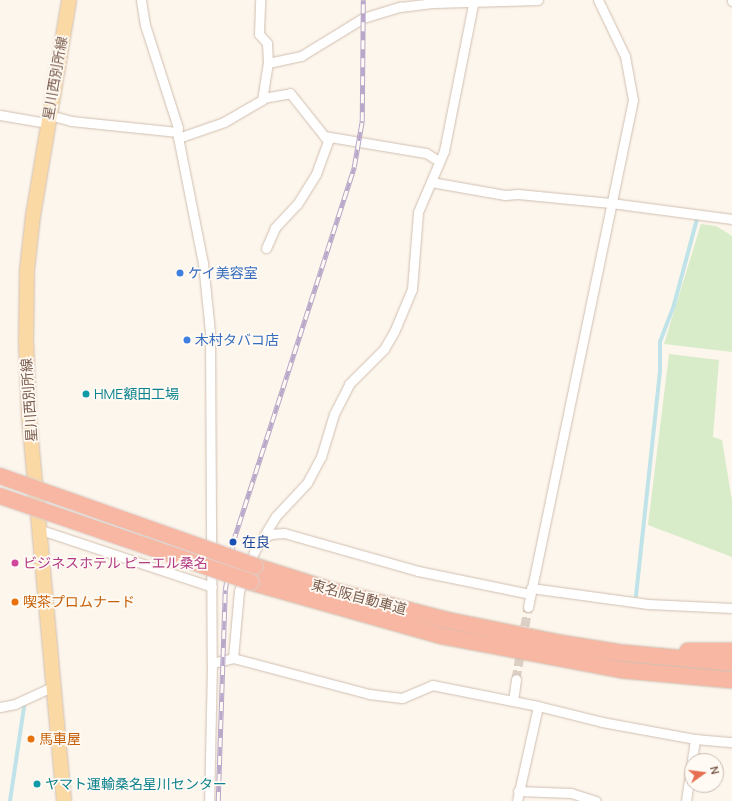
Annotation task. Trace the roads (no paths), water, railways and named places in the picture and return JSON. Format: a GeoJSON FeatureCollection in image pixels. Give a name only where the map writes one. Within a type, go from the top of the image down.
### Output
{"type":"FeatureCollection","features":[{"type":"Feature","properties":{"kind":"highway","name":"東名阪自動車道"},"geometry":{"type":"LineString","coordinates":[[0,476],[255,566],[330,590],[446,620],[559,643],[623,653],[732,663]]}},
{"type":"Feature","properties":{"kind":"highway","name":"東名阪自動車道"},"geometry":{"type":"LineString","coordinates":[[0,496],[251,582],[325,605],[442,636],[622,670],[732,680]]}},
{"type":"Feature","properties":{"kind":"highway"},"geometry":{"type":"LineString","coordinates":[[623,653],[732,651]]}},
{"type":"Feature","properties":{"kind":"highway"},"geometry":{"type":"LineString","coordinates":[[622,670],[699,684],[732,686]]}},
{"type":"Feature","properties":{"kind":"main road","name":"星川西別所線"},"geometry":{"type":"LineString","coordinates":[[64,801],[41,530],[29,416],[26,342],[27,270],[48,119],[69,0]]}},
{"type":"Feature","properties":{"kind":"street"},"geometry":{"type":"LineString","coordinates":[[141,0],[145,25],[171,102],[203,263],[210,332],[212,663],[209,801]]}},
{"type":"Feature","properties":{"kind":"street"},"geometry":{"type":"LineString","coordinates":[[260,0],[259,34],[267,43],[268,63],[263,98]]}},
{"type":"Feature","properties":{"kind":"street"},"geometry":{"type":"LineString","coordinates":[[268,63],[301,56],[363,18],[377,13],[423,4],[474,1],[538,0]]}},
{"type":"Feature","properties":{"kind":"street"},"geometry":{"type":"LineString","coordinates":[[528,608],[633,100],[625,56],[598,0]]}},
{"type":"Feature","properties":{"kind":"street"},"geometry":{"type":"LineString","coordinates":[[233,658],[239,591],[254,552],[276,516],[308,483],[314,471],[334,414],[349,384],[384,349],[394,332],[412,289],[418,212],[444,152],[454,89],[474,1]]}},
{"type":"Feature","properties":{"kind":"street"},"geometry":{"type":"LineString","coordinates":[[0,115],[71,121],[177,135],[224,122],[254,107],[263,98],[290,93],[328,140],[316,174],[297,204],[275,228],[266,248]]}},
{"type":"Feature","properties":{"kind":"street"},"geometry":{"type":"LineString","coordinates":[[324,136],[426,153],[439,161]]}},
{"type":"Feature","properties":{"kind":"street"},"geometry":{"type":"LineString","coordinates":[[431,182],[504,195],[518,194],[611,203],[732,219]]}},
{"type":"Feature","properties":{"kind":"street"},"geometry":{"type":"LineString","coordinates":[[41,530],[212,587]]}},
{"type":"Feature","properties":{"kind":"street"},"geometry":{"type":"LineString","coordinates":[[262,539],[272,534],[284,533],[418,571],[531,591],[648,604],[732,608]]}},
{"type":"Feature","properties":{"kind":"street"},"geometry":{"type":"LineString","coordinates":[[212,663],[233,658],[369,694],[402,698],[432,685],[538,706],[602,722],[695,739],[732,742]]}},
{"type":"Feature","properties":{"kind":"street"},"geometry":{"type":"LineString","coordinates":[[514,701],[516,679]]}},
{"type":"Feature","properties":{"kind":"street"},"geometry":{"type":"LineString","coordinates":[[0,707],[15,704],[54,686]]}},
{"type":"Feature","properties":{"kind":"street"},"geometry":{"type":"LineString","coordinates":[[517,801],[538,706]]}},
{"type":"Feature","properties":{"kind":"street"},"geometry":{"type":"LineString","coordinates":[[686,801],[695,739]]}},
{"type":"Feature","properties":{"kind":"street"},"geometry":{"type":"LineString","coordinates":[[518,791],[571,793],[596,801]]}},
{"type":"Feature","properties":{"kind":"waterway"},"geometry":{"type":"LineString","coordinates":[[636,596],[660,372],[660,342],[674,305],[697,219]]}},
{"type":"Feature","properties":{"kind":"waterway"},"geometry":{"type":"LineString","coordinates":[[10,801],[24,707]]}},
{"type":"Feature","properties":{"kind":"tunnel"},"geometry":{"type":"LineString","coordinates":[[516,679],[528,607]]}},
{"type":"Feature","properties":{"kind":"railway"},"geometry":{"type":"LineString","coordinates":[[218,801],[225,590],[233,542],[354,167],[362,121],[363,0]]}},
{"type":"Feature","properties":{"kind":"place","name":"ケイ美容室"},"geometry":{"type":"Point","coordinates":[180,273]}},
{"type":"Feature","properties":{"kind":"place","name":"木村タバコ店"},"geometry":{"type":"Point","coordinates":[187,340]}},
{"type":"Feature","properties":{"kind":"place","name":"HME額田工場"},"geometry":{"type":"Point","coordinates":[86,394]}},
{"type":"Feature","properties":{"kind":"place","name":"在良"},"geometry":{"type":"Point","coordinates":[233,542]}},
{"type":"Feature","properties":{"kind":"place","name":"ビジネスホテル ピーエル桑名"},"geometry":{"type":"Point","coordinates":[15,563]}},
{"type":"Feature","properties":{"kind":"place","name":"喫茶プロムナード"},"geometry":{"type":"Point","coordinates":[15,602]}},
{"type":"Feature","properties":{"kind":"place","name":"馬車屋"},"geometry":{"type":"Point","coordinates":[31,739]}},
{"type":"Feature","properties":{"kind":"place","name":"ヤマト運輸桑名星川センター"},"geometry":{"type":"Point","coordinates":[37,784]}}]}
